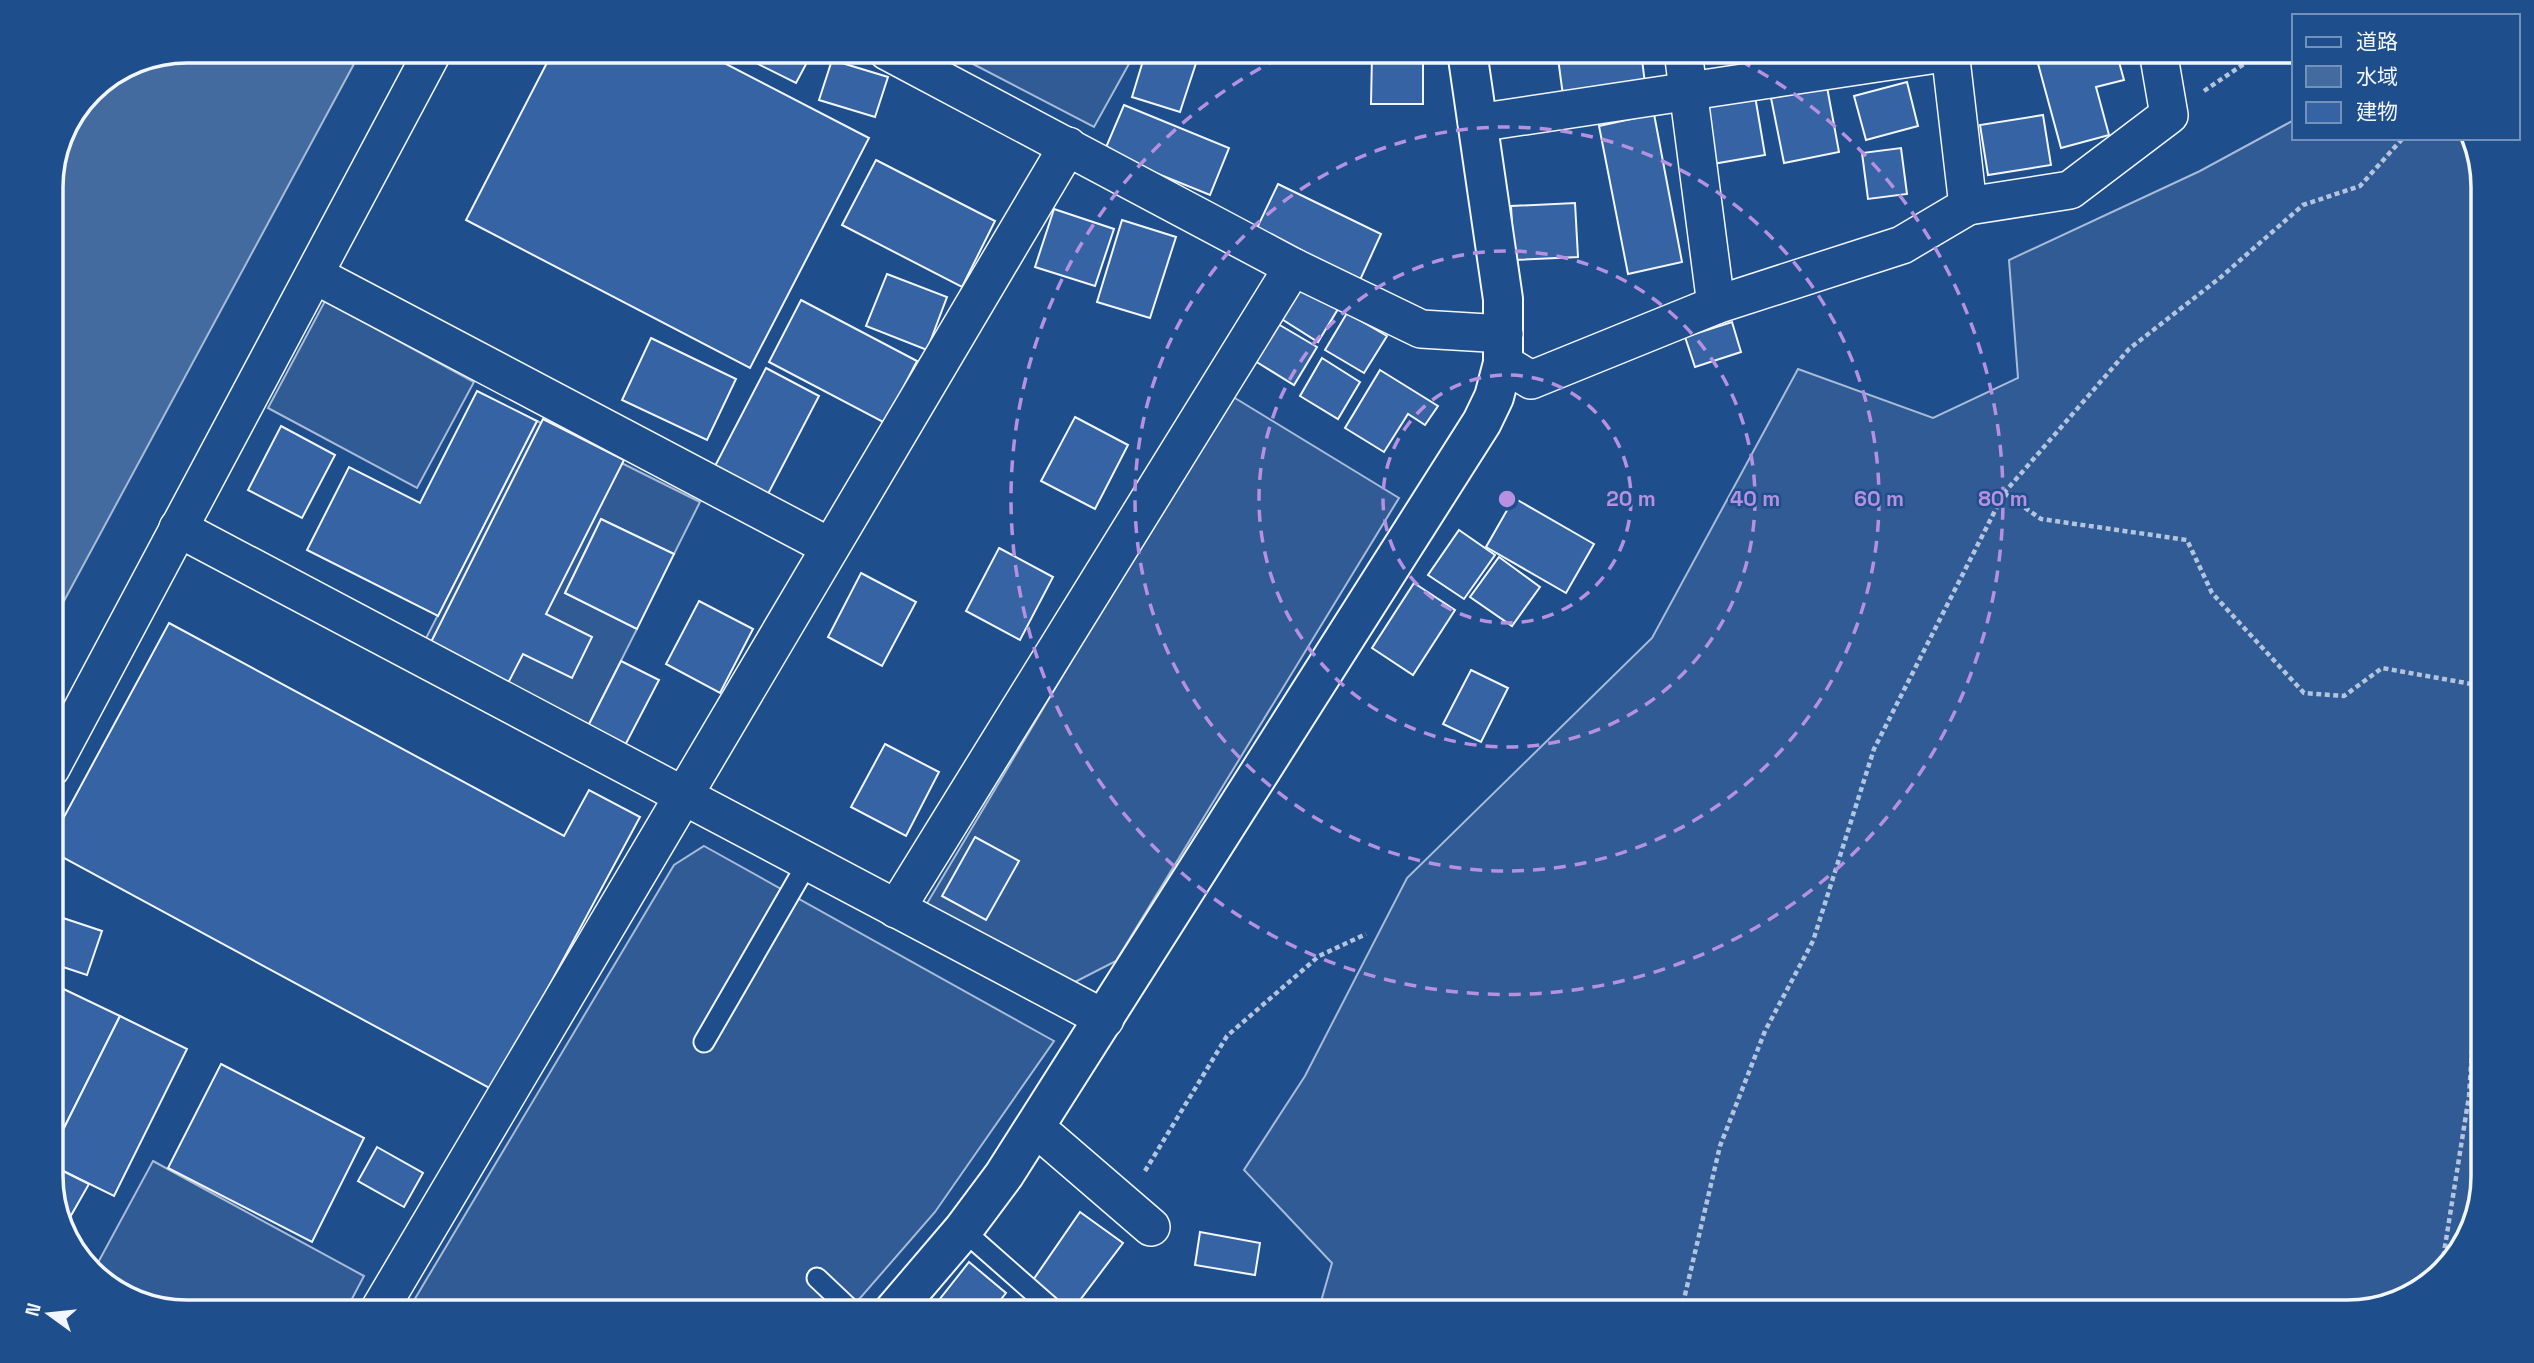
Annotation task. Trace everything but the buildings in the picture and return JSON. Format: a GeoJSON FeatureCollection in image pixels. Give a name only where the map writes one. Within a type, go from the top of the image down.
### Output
{"type":"FeatureCollection","features":[{"type":"Feature","properties":{"kind":"street"},"geometry":{"type":"LineString","coordinates":[[63,745],[427,63]]}},
{"type":"Feature","properties":{"kind":"street"},"geometry":{"type":"LineString","coordinates":[[910,63],[1293,267],[1421,329],[1504,349],[1531,380],[1716,305],[1902,245],[1968,206],[2070,190],[2169,115],[2160,63]]}},
{"type":"Feature","properties":{"kind":"street"},"geometry":{"type":"LineString","coordinates":[[903,1300],[964,1230],[1035,1127],[1482,422],[1494,397],[1504,349],[1503,299],[1469,63]]}},
{"type":"Feature","properties":{"kind":"street"},"geometry":{"type":"LineString","coordinates":[[1685,63],[1716,305]]}},
{"type":"Feature","properties":{"kind":"street"},"geometry":{"type":"LineString","coordinates":[[1477,123],[1871,63]]}},
{"type":"Feature","properties":{"kind":"street"},"geometry":{"type":"LineString","coordinates":[[1953,63],[1968,206]]}},
{"type":"Feature","properties":{"kind":"street"},"geometry":{"type":"LineString","coordinates":[[384,1300],[1068,146]]}},
{"type":"Feature","properties":{"kind":"street"},"geometry":{"type":"LineString","coordinates":[[896,909],[1293,267]]}},
{"type":"Feature","properties":{"kind":"street"},"geometry":{"type":"LineString","coordinates":[[315,275],[830,547]]}},
{"type":"Feature","properties":{"kind":"street"},"geometry":{"type":"LineString","coordinates":[[178,528],[1105,1019]]}},
{"type":"Feature","properties":{"kind":"street"},"geometry":{"type":"LineString","coordinates":[[1035,1127],[1151,1227]]}},
{"type":"Feature","properties":{"kind":"lane"},"geometry":{"type":"LineString","coordinates":[[704,1042],[808,862]]}},
{"type":"Feature","properties":{"kind":"lane"},"geometry":{"type":"LineString","coordinates":[[964,1230],[1043,1300]]}},
{"type":"Feature","properties":{"kind":"lane"},"geometry":{"type":"LineString","coordinates":[[817,1278],[840,1300]]}},
{"type":"Feature","properties":{"kind":"path"},"geometry":{"type":"LineString","coordinates":[[2169,115],[2245,63]]}},
{"type":"Feature","properties":{"kind":"path"},"geometry":{"type":"LineString","coordinates":[[1684,1300],[1720,1146],[1765,1031],[1813,941],[1874,749],[2004,493],[2129,349],[2221,277],[2303,205],[2360,186],[2401,140]]}},
{"type":"Feature","properties":{"kind":"path"},"geometry":{"type":"LineString","coordinates":[[2004,493],[2041,519],[2187,540],[2212,593],[2304,693],[2344,696],[2382,668],[2471,684]]}},
{"type":"Feature","properties":{"kind":"path"},"geometry":{"type":"LineString","coordinates":[[1151,1227],[1145,1167],[1227,1036],[1320,956],[1366,934]]}},
{"type":"Feature","properties":{"kind":"path"},"geometry":{"type":"LineString","coordinates":[[2444,1253],[2469,1096],[2471,1065]]}},
{"type":"Feature","properties":{"kind":"shaded area"},"geometry":{"type":"Polygon","coordinates":[[[971,63],[1129,63],[1094,127],[971,63]]]}},
{"type":"Feature","properties":{"kind":"shaded area"},"geometry":{"type":"Polygon","coordinates":[[[2292,121],[2292,140],[2461,140],[2469,163],[2471,1184],[2464,1216],[2445,1252],[2423,1274],[2395,1291],[2347,1300],[1321,1300],[1332,1263],[1244,1170],[1305,1076],[1407,878],[1652,638],[1798,369],[1933,418],[2018,378],[2009,260],[2200,171],[2292,121]]]}},
{"type":"Feature","properties":{"kind":"shaded area"},"geometry":{"type":"Polygon","coordinates":[[[325,301],[474,382],[417,488],[268,408],[325,301]]]}},
{"type":"Feature","properties":{"kind":"shaded area"},"geometry":{"type":"Polygon","coordinates":[[[1230,395],[1399,498],[1116,961],[1071,984],[926,905],[1230,395]]]}},
{"type":"Feature","properties":{"kind":"shaded area"},"geometry":{"type":"Polygon","coordinates":[[[537,421],[700,502],[674,554],[601,519],[565,593],[637,629],[583,736],[421,648],[537,421]]]}},
{"type":"Feature","properties":{"kind":"shaded area"},"geometry":{"type":"Polygon","coordinates":[[[704,846],[1054,1041],[935,1212],[858,1300],[414,1300],[674,865],[704,846]]]}},
{"type":"Feature","properties":{"kind":"shaded area"},"geometry":{"type":"Polygon","coordinates":[[[153,1161],[364,1276],[351,1300],[187,1300],[139,1291],[118,1279],[98,1262],[153,1161]]]}},
{"type":"Feature","properties":{"kind":"water"},"geometry":{"type":"Polygon","coordinates":[[[355,63],[63,603],[63,179],[72,139],[89,111],[105,94],[139,72],[163,65],[355,63]]]}}]}
